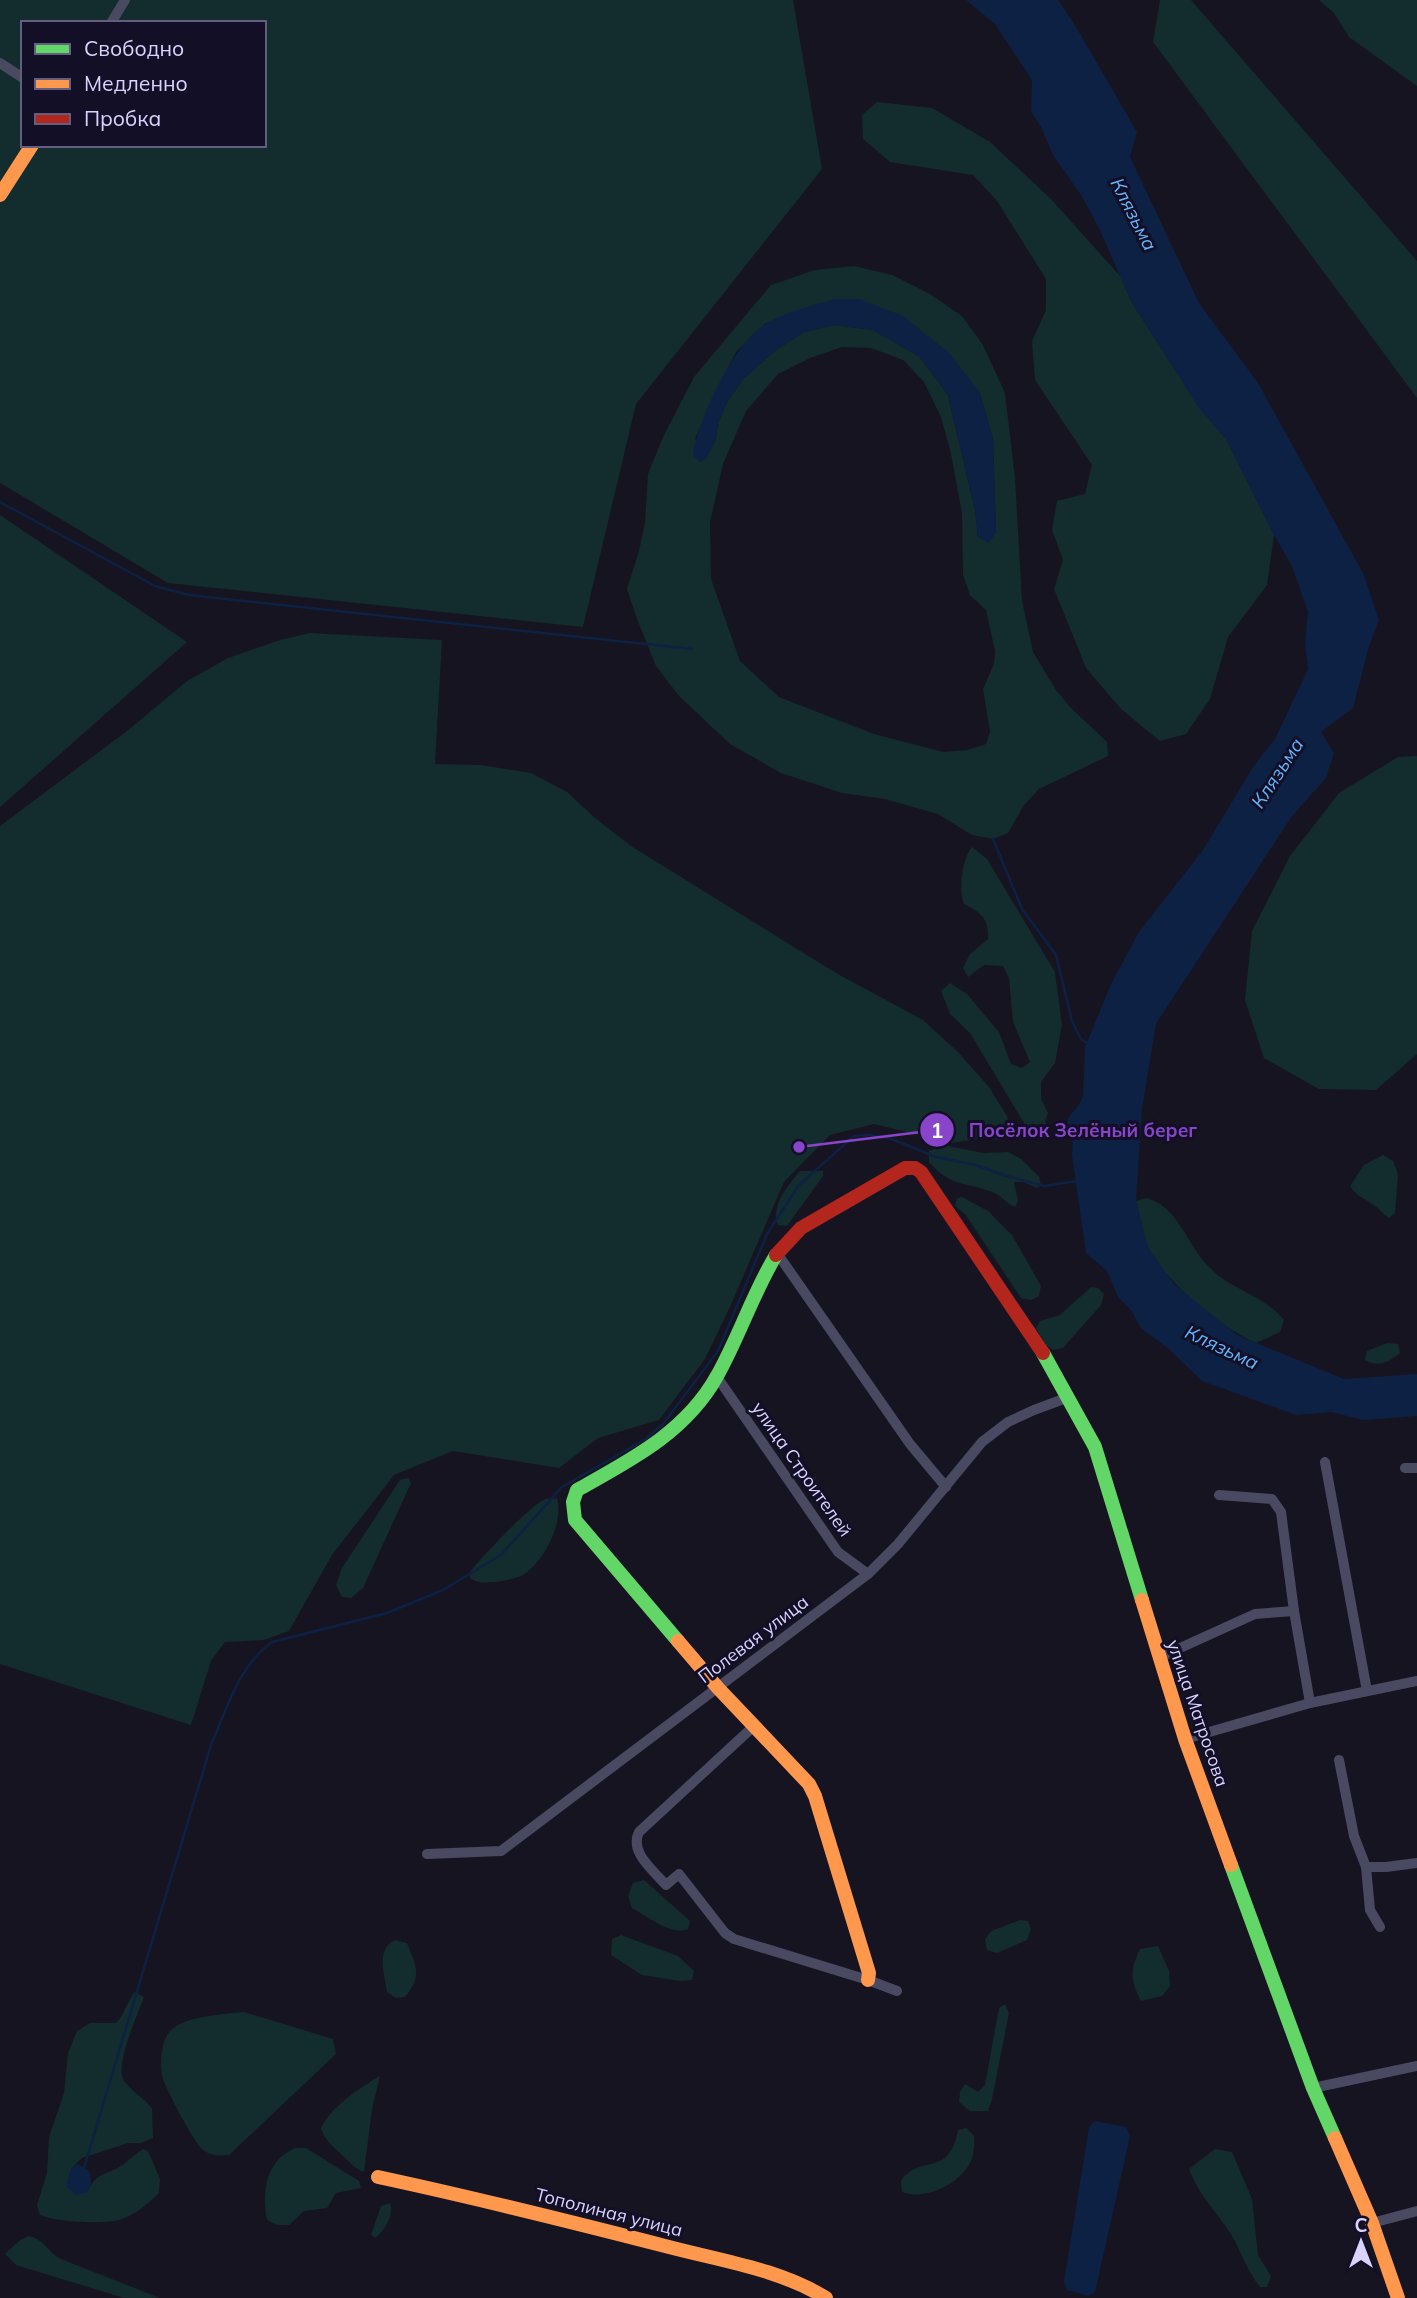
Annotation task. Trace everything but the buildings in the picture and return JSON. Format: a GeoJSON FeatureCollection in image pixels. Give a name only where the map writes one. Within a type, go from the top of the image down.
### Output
{"type":"FeatureCollection","features":[{"type":"Feature","properties":{"kind":"street"},"geometry":{"type":"LineString","coordinates":[[111,21],[125,0]]}},
{"type":"Feature","properties":{"kind":"street"},"geometry":{"type":"LineString","coordinates":[[0,63],[21,77]]}},
{"type":"Feature","properties":{"kind":"street"},"geometry":{"type":"LineString","coordinates":[[0,195],[31,147]]}},
{"type":"Feature","properties":{"kind":"street","name":"улица Матросова"},"geometry":{"type":"LineString","coordinates":[[777,1253],[801,1228],[905,1168],[915,1168],[921,1172],[1035,1341],[1079,1413],[1096,1447],[1158,1658],[1185,1739],[1313,2088],[1372,2222],[1398,2298]]}},
{"type":"Feature","properties":{"kind":"street"},"geometry":{"type":"LineString","coordinates":[[868,1980],[869,1973],[809,1784],[718,1688],[575,1520],[573,1502],[577,1490],[639,1456],[666,1437],[698,1406],[717,1377],[777,1253],[910,1444],[946,1487]]}},
{"type":"Feature","properties":{"kind":"street","name":"улица Строителей"},"geometry":{"type":"LineString","coordinates":[[717,1377],[838,1552],[867,1574]]}},
{"type":"Feature","properties":{"kind":"street","name":"Полевая улица"},"geometry":{"type":"LineString","coordinates":[[426,1854],[501,1851],[867,1574],[898,1544],[982,1441],[1008,1422],[1069,1397]]}},
{"type":"Feature","properties":{"kind":"street"},"geometry":{"type":"LineString","coordinates":[[1325,1462],[1367,1691]]}},
{"type":"Feature","properties":{"kind":"street"},"geometry":{"type":"LineString","coordinates":[[1219,1495],[1272,1499],[1281,1512],[1310,1703]]}},
{"type":"Feature","properties":{"kind":"street"},"geometry":{"type":"LineString","coordinates":[[1158,1658],[1255,1614],[1294,1611]]}},
{"type":"Feature","properties":{"kind":"street"},"geometry":{"type":"LineString","coordinates":[[1185,1739],[1310,1703],[1417,1681]]}},
{"type":"Feature","properties":{"kind":"street"},"geometry":{"type":"LineString","coordinates":[[754,1726],[639,1832],[635,1841],[636,1850],[666,1885],[679,1874],[725,1933],[734,1939],[868,1980],[897,1992]]}},
{"type":"Feature","properties":{"kind":"street"},"geometry":{"type":"LineString","coordinates":[[1339,1760],[1354,1836],[1366,1867],[1370,1910],[1380,1927]]}},
{"type":"Feature","properties":{"kind":"street"},"geometry":{"type":"LineString","coordinates":[[1366,1867],[1417,1863]]}},
{"type":"Feature","properties":{"kind":"street"},"geometry":{"type":"LineString","coordinates":[[1313,2088],[1417,2066]]}},
{"type":"Feature","properties":{"kind":"street","name":"Тополиная улица"},"geometry":{"type":"LineString","coordinates":[[378,2177],[454,2192],[730,2263],[804,2285],[826,2298]]}},
{"type":"Feature","properties":{"kind":"street"},"geometry":{"type":"LineString","coordinates":[[1372,2222],[1417,2211]]}},
{"type":"Feature","properties":{"kind":"green space"},"geometry":{"type":"Polygon","coordinates":[[[0,0],[793,0],[822,169],[636,404],[583,627],[168,583],[0,483],[0,0]]]}},
{"type":"Feature","properties":{"kind":"green space"},"geometry":{"type":"Polygon","coordinates":[[[1160,0],[1191,0],[1417,261],[1417,398],[1153,42],[1160,0]]]}},
{"type":"Feature","properties":{"kind":"green space"},"geometry":{"type":"Polygon","coordinates":[[[1319,0],[1417,0],[1417,86],[1349,37],[1334,13],[1319,0]]]}},
{"type":"Feature","properties":{"kind":"green space"},"geometry":{"type":"Polygon","coordinates":[[[877,102],[932,108],[990,142],[1051,199],[1121,277],[1131,301],[1199,407],[1226,439],[1274,535],[1267,585],[1228,637],[1210,699],[1186,734],[1160,741],[1121,709],[1086,668],[1054,589],[1063,560],[1052,530],[1057,501],[1085,494],[1092,465],[1035,380],[1032,341],[1046,310],[1046,279],[997,201],[973,175],[890,162],[863,139],[862,115],[877,102]]]}},
{"type":"Feature","properties":{"kind":"green space"},"geometry":{"type":"Polygon","coordinates":[[[854,266],[892,275],[930,294],[962,316],[983,345],[1005,393],[1015,478],[1022,601],[1033,652],[1056,690],[1107,742],[1108,756],[1039,789],[1024,805],[1008,833],[993,839],[972,835],[938,814],[885,799],[842,793],[781,773],[730,744],[679,696],[656,666],[627,589],[645,522],[648,474],[663,437],[694,377],[771,285],[815,270],[854,266]],[[836,299],[766,323],[736,352],[695,439],[715,442],[718,423],[728,400],[744,378],[776,350],[804,332],[834,325],[873,330],[920,357],[948,395],[975,510],[978,537],[996,533],[993,439],[979,391],[836,299]],[[842,347],[810,358],[778,374],[746,411],[723,464],[710,522],[711,579],[740,661],[779,697],[874,734],[943,752],[967,750],[986,744],[990,732],[983,689],[994,664],[995,651],[986,610],[970,595],[963,575],[962,513],[941,417],[924,382],[903,360],[871,348],[842,347]]]}},
{"type":"Feature","properties":{"kind":"green space"},"geometry":{"type":"Polygon","coordinates":[[[0,515],[187,642],[0,807],[0,515]]]}},
{"type":"Feature","properties":{"kind":"green space"},"geometry":{"type":"Polygon","coordinates":[[[310,633],[442,640],[435,764],[481,765],[531,773],[567,792],[631,846],[836,973],[923,1020],[958,1052],[989,1087],[1007,1116],[1009,1126],[1006,1136],[1000,1140],[983,1138],[952,1143],[874,1124],[830,1135],[784,1182],[705,1359],[659,1420],[598,1438],[559,1468],[453,1451],[394,1475],[332,1555],[289,1631],[264,1640],[225,1642],[211,1661],[191,1725],[0,1664],[0,826],[127,731],[187,681],[228,658],[310,633]]]}},
{"type":"Feature","properties":{"kind":"green space"},"geometry":{"type":"Polygon","coordinates":[[[1417,756],[1417,1054],[1376,1090],[1319,1089],[1264,1058],[1245,1000],[1252,931],[1290,856],[1339,793],[1398,757],[1417,756]]]}},
{"type":"Feature","properties":{"kind":"green space"},"geometry":{"type":"Polygon","coordinates":[[[972,847],[987,859],[1055,972],[1062,1025],[1055,1063],[1041,1082],[1041,1099],[1048,1113],[1045,1121],[1050,1130],[1040,1134],[1027,1128],[970,1033],[950,1014],[941,991],[950,983],[967,994],[999,1032],[1011,1064],[1022,1068],[1030,1062],[1013,1022],[1009,978],[1003,966],[984,965],[968,977],[963,968],[970,954],[988,939],[983,917],[964,904],[962,898],[963,867],[972,847]]]}},
{"type":"Feature","properties":{"kind":"green space"},"geometry":{"type":"Polygon","coordinates":[[[948,1146],[983,1153],[1008,1152],[1021,1159],[1039,1177],[1041,1185],[1037,1188],[1023,1182],[1014,1182],[1018,1201],[1015,1207],[995,1193],[959,1183],[937,1170],[929,1162],[929,1151],[948,1146]]]}},
{"type":"Feature","properties":{"kind":"green space"},"geometry":{"type":"Polygon","coordinates":[[[1383,1155],[1393,1161],[1398,1174],[1395,1213],[1389,1218],[1350,1186],[1364,1165],[1383,1155]]]}},
{"type":"Feature","properties":{"kind":"green space"},"geometry":{"type":"Polygon","coordinates":[[[800,1171],[823,1171],[823,1176],[787,1226],[778,1225],[778,1203],[800,1171]]]}},
{"type":"Feature","properties":{"kind":"green space"},"geometry":{"type":"Polygon","coordinates":[[[962,1197],[988,1211],[1012,1235],[1041,1286],[1039,1296],[1031,1300],[1021,1298],[965,1214],[955,1206],[957,1198],[962,1197]]]}},
{"type":"Feature","properties":{"kind":"green space"},"geometry":{"type":"Polygon","coordinates":[[[1147,1198],[1158,1203],[1175,1218],[1208,1266],[1226,1281],[1266,1304],[1284,1320],[1280,1332],[1256,1343],[1242,1336],[1212,1316],[1168,1276],[1149,1249],[1143,1232],[1136,1201],[1147,1198]]]}},
{"type":"Feature","properties":{"kind":"green space"},"geometry":{"type":"Polygon","coordinates":[[[1091,1287],[1098,1288],[1104,1294],[1101,1305],[1063,1348],[1053,1350],[1046,1345],[1036,1328],[1040,1321],[1060,1315],[1091,1287]]]}},
{"type":"Feature","properties":{"kind":"green space"},"geometry":{"type":"Polygon","coordinates":[[[1387,1343],[1398,1344],[1400,1353],[1383,1363],[1374,1364],[1365,1360],[1367,1351],[1387,1343]]]}},
{"type":"Feature","properties":{"kind":"green space"},"geometry":{"type":"Polygon","coordinates":[[[408,1478],[411,1483],[363,1588],[351,1598],[342,1597],[336,1585],[342,1568],[400,1480],[408,1478]]]}},
{"type":"Feature","properties":{"kind":"green space"},"geometry":{"type":"Polygon","coordinates":[[[557,1498],[558,1519],[555,1530],[545,1552],[531,1569],[523,1575],[503,1581],[482,1582],[470,1578],[470,1572],[519,1520],[539,1502],[557,1498]]]}},
{"type":"Feature","properties":{"kind":"green space"},"geometry":{"type":"Polygon","coordinates":[[[644,1880],[690,1921],[688,1929],[667,1928],[632,1908],[628,1896],[633,1883],[644,1880]]]}},
{"type":"Feature","properties":{"kind":"green space"},"geometry":{"type":"Polygon","coordinates":[[[1020,1920],[1028,1921],[1031,1929],[1027,1940],[997,1953],[987,1950],[985,1939],[991,1931],[1020,1920]]]}},
{"type":"Feature","properties":{"kind":"green space"},"geometry":{"type":"Polygon","coordinates":[[[621,1935],[678,1956],[694,1971],[692,1980],[680,1981],[642,1975],[611,1955],[612,1939],[621,1935]]]}},
{"type":"Feature","properties":{"kind":"green space"},"geometry":{"type":"Polygon","coordinates":[[[395,1940],[407,1943],[416,1971],[411,1990],[405,1997],[396,1998],[387,1992],[383,1963],[385,1950],[395,1940]]]}},
{"type":"Feature","properties":{"kind":"green space"},"geometry":{"type":"Polygon","coordinates":[[[1158,1946],[1169,1971],[1170,1986],[1162,1996],[1141,2001],[1133,1981],[1134,1963],[1140,1949],[1158,1946]]]}},
{"type":"Feature","properties":{"kind":"green space"},"geometry":{"type":"Polygon","coordinates":[[[135,1992],[144,1997],[124,2052],[122,2074],[127,2085],[152,2108],[153,2138],[82,2158],[71,2169],[87,2192],[95,2180],[118,2168],[143,2149],[148,2151],[160,2179],[159,2193],[137,2211],[114,2221],[68,2221],[40,2215],[37,2205],[47,2173],[49,2137],[64,2093],[68,2053],[77,2031],[90,2023],[116,2023],[135,1992]]]}},
{"type":"Feature","properties":{"kind":"green space"},"geometry":{"type":"Polygon","coordinates":[[[1005,2004],[1009,2013],[992,2099],[988,2111],[970,2111],[959,2102],[960,2092],[965,2084],[978,2092],[985,2085],[999,2008],[1005,2004]]]}},
{"type":"Feature","properties":{"kind":"green space"},"geometry":{"type":"Polygon","coordinates":[[[244,2012],[333,2039],[336,2054],[229,2155],[213,2154],[203,2150],[194,2138],[165,2085],[161,2067],[163,2047],[170,2031],[185,2022],[244,2012]]]}},
{"type":"Feature","properties":{"kind":"green space"},"geometry":{"type":"Polygon","coordinates":[[[380,2076],[372,2109],[364,2172],[332,2146],[321,2129],[338,2106],[380,2076]]]}},
{"type":"Feature","properties":{"kind":"green space"},"geometry":{"type":"Polygon","coordinates":[[[966,2128],[974,2136],[974,2150],[970,2163],[958,2178],[931,2192],[902,2192],[901,2181],[909,2173],[948,2155],[958,2130],[966,2128]]]}},
{"type":"Feature","properties":{"kind":"green space"},"geometry":{"type":"Polygon","coordinates":[[[295,2148],[306,2148],[359,2181],[361,2188],[336,2193],[327,2208],[304,2211],[289,2225],[277,2225],[267,2220],[265,2199],[268,2178],[277,2161],[295,2148]]]}},
{"type":"Feature","properties":{"kind":"green space"},"geometry":{"type":"Polygon","coordinates":[[[1215,2149],[1232,2152],[1252,2199],[1258,2255],[1271,2276],[1267,2287],[1260,2287],[1255,2281],[1231,2234],[1202,2194],[1189,2169],[1215,2149]]]}},
{"type":"Feature","properties":{"kind":"green space"},"geometry":{"type":"Polygon","coordinates":[[[390,2203],[388,2222],[375,2238],[371,2235],[381,2206],[390,2203]]]}},
{"type":"Feature","properties":{"kind":"green space"},"geometry":{"type":"Polygon","coordinates":[[[28,2236],[38,2240],[61,2259],[160,2298],[124,2298],[16,2265],[5,2254],[28,2236]]]}},
{"type":"Feature","properties":{"kind":"water","name":"Клязьма"},"geometry":{"type":"Polygon","coordinates":[[[966,0],[1058,0],[1076,27],[1137,132],[1130,157],[1199,303],[1258,383],[1363,573],[1379,620],[1369,646],[1353,708],[1321,732],[1334,753],[1326,778],[1292,816],[1156,1024],[1142,1109],[1136,1201],[1148,1248],[1174,1284],[1237,1335],[1344,1379],[1417,1374],[1417,1416],[1363,1420],[1331,1412],[1296,1415],[1202,1381],[1169,1349],[1141,1328],[1131,1310],[1118,1297],[1107,1271],[1086,1253],[1072,1155],[1073,1135],[1067,1126],[1068,1118],[1083,1096],[1085,1047],[1111,984],[1139,932],[1203,850],[1253,767],[1275,739],[1308,669],[1305,642],[1308,612],[1292,566],[1226,439],[1199,408],[1131,301],[1099,228],[1081,195],[1053,155],[1031,112],[1032,80],[995,24],[966,0]]]}},
{"type":"Feature","properties":{"kind":"water"},"geometry":{"type":"Polygon","coordinates":[[[836,299],[859,299],[903,316],[949,353],[979,391],[993,439],[996,532],[989,543],[978,537],[975,510],[948,395],[920,357],[873,330],[834,325],[804,332],[776,350],[744,378],[728,400],[718,423],[715,442],[706,459],[700,462],[693,456],[710,402],[743,345],[756,331],[777,318],[836,299]]]}},
{"type":"Feature","properties":{"kind":"water"},"geometry":{"type":"Polygon","coordinates":[[[1095,2121],[1126,2127],[1130,2136],[1095,2292],[1089,2296],[1067,2290],[1064,2282],[1089,2127],[1095,2121]]]}},
{"type":"Feature","properties":{"kind":"water"},"geometry":{"type":"Polygon","coordinates":[[[78,2164],[90,2172],[91,2184],[87,2192],[76,2195],[66,2186],[71,2169],[78,2164]]]}},
{"type":"Feature","properties":{"kind":"waterway"},"geometry":{"type":"LineString","coordinates":[[0,502],[155,586],[189,595],[692,649]]}},
{"type":"Feature","properties":{"kind":"waterway"},"geometry":{"type":"LineString","coordinates":[[993,839],[1022,909],[1056,955],[1072,1021],[1081,1039],[1087,1043]]}},
{"type":"Feature","properties":{"kind":"waterway"},"geometry":{"type":"LineString","coordinates":[[84,2168],[211,1745],[242,1675],[261,1652],[272,1642],[387,1613],[443,1590],[501,1555],[562,1487],[644,1440],[663,1424],[718,1351],[767,1234],[799,1185],[854,1136],[889,1138],[936,1157],[976,1165],[1044,1186],[1077,1181]]}},
{"type":"Feature","properties":{"kind":"traffic: fast"},"geometry":{"type":"LineString","coordinates":[[678,1641],[575,1520],[573,1502],[577,1490],[656,1443],[690,1413],[704,1396],[725,1361],[776,1255]]}},
{"type":"Feature","properties":{"kind":"traffic: fast"},"geometry":{"type":"LineString","coordinates":[[1043,1353],[1095,1447],[1142,1600]]}},
{"type":"Feature","properties":{"kind":"traffic: fast"},"geometry":{"type":"LineString","coordinates":[[1231,1865],[1313,2088],[1335,2138]]}},
{"type":"Feature","properties":{"kind":"traffic: slow"},"geometry":{"type":"LineString","coordinates":[[0,195],[31,147]]}},
{"type":"Feature","properties":{"kind":"traffic: slow"},"geometry":{"type":"LineString","coordinates":[[1142,1600],[1185,1739],[1231,1865]]}},
{"type":"Feature","properties":{"kind":"traffic: slow"},"geometry":{"type":"LineString","coordinates":[[678,1641],[718,1688],[809,1784],[869,1973],[868,1980]]}},
{"type":"Feature","properties":{"kind":"traffic: slow"},"geometry":{"type":"LineString","coordinates":[[1335,2138],[1372,2223],[1398,2298]]}},
{"type":"Feature","properties":{"kind":"traffic: slow"},"geometry":{"type":"LineString","coordinates":[[378,2177],[524,2210],[750,2267],[789,2280],[826,2298]]}},
{"type":"Feature","properties":{"kind":"traffic: jam"},"geometry":{"type":"LineString","coordinates":[[776,1255],[801,1228],[905,1168],[915,1168],[921,1172],[1043,1353]]}},
{"type":"Feature","properties":{"kind":"place","name":"Посёлок Зелёный берег"},"geometry":{"type":"Point","coordinates":[799,1147]}}]}
